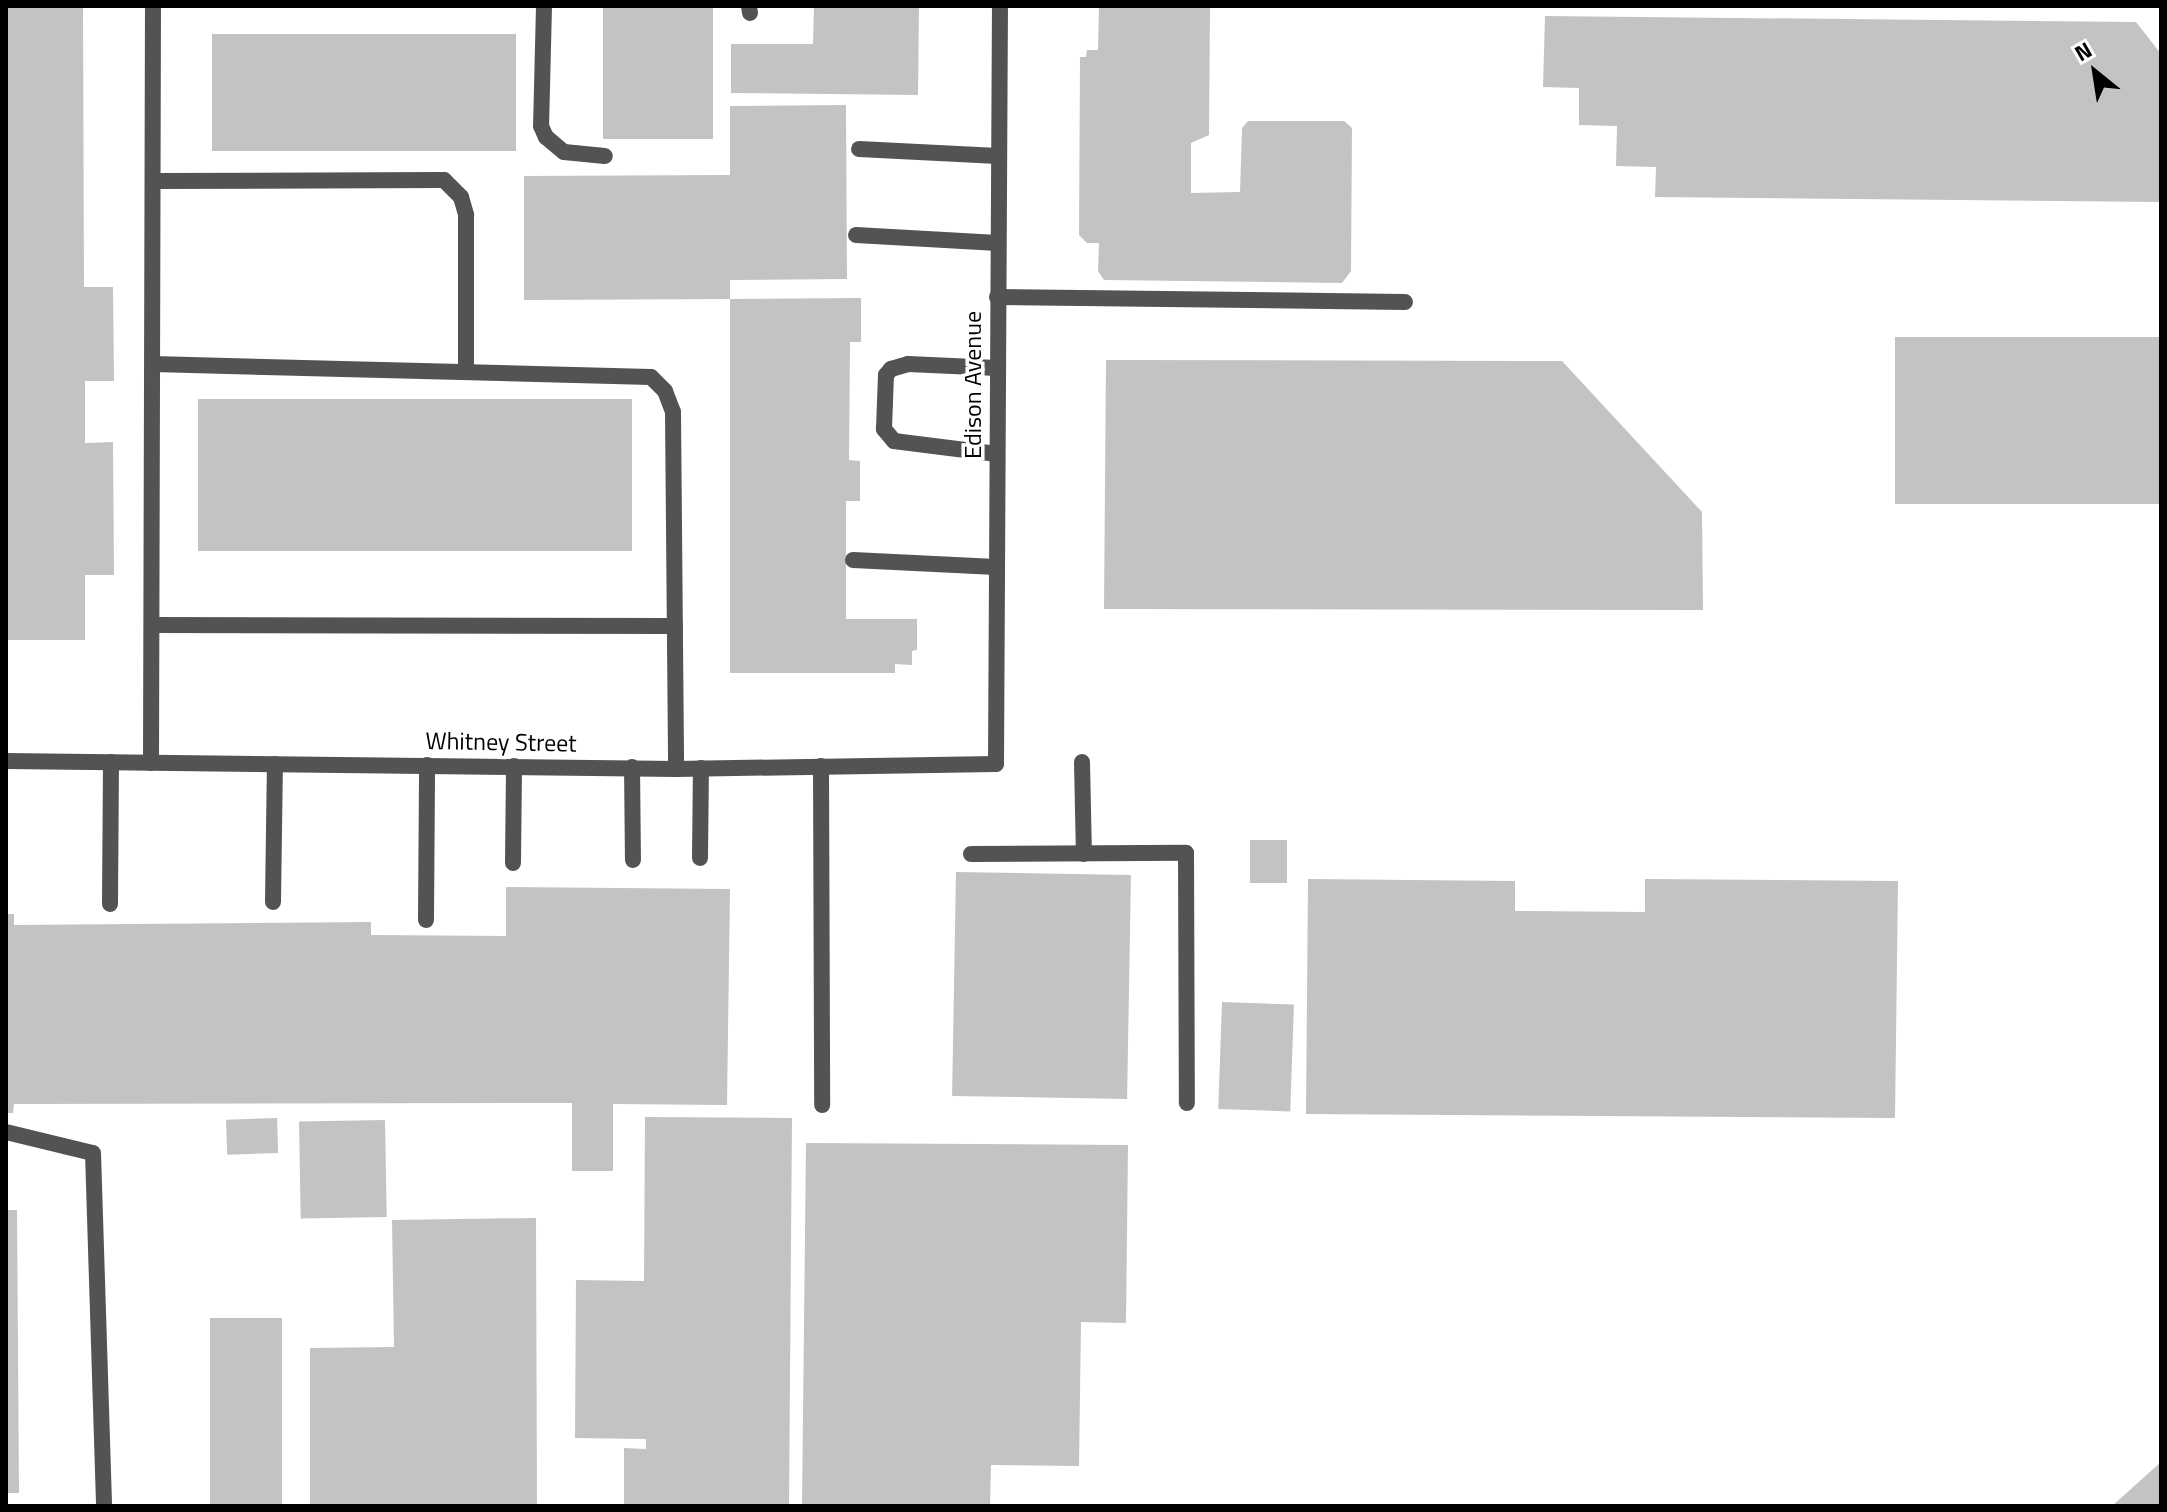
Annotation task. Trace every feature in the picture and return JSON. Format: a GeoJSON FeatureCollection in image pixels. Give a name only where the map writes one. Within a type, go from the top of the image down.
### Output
{"type":"FeatureCollection","features":[{"type":"Feature","properties":{"kind":"street"},"geometry":{"type":"LineString","coordinates":[[151,763],[153,6]]}},
{"type":"Feature","properties":{"kind":"street"},"geometry":{"type":"LineString","coordinates":[[544,6],[541,126],[546,137],[564,152],[605,156]]}},
{"type":"Feature","properties":{"kind":"street","name":"Edison Avenue"},"geometry":{"type":"LineString","coordinates":[[996,764],[1000,6]]}},
{"type":"Feature","properties":{"kind":"street"},"geometry":{"type":"LineString","coordinates":[[859,149],[998,156]]}},
{"type":"Feature","properties":{"kind":"street"},"geometry":{"type":"LineString","coordinates":[[153,181],[444,180],[461,197],[466,215],[466,372]]}},
{"type":"Feature","properties":{"kind":"street"},"geometry":{"type":"LineString","coordinates":[[856,235],[998,243]]}},
{"type":"Feature","properties":{"kind":"street"},"geometry":{"type":"LineString","coordinates":[[997,297],[1405,302]]}},
{"type":"Feature","properties":{"kind":"street"},"geometry":{"type":"LineString","coordinates":[[153,364],[651,377],[665,391],[673,412],[676,769]]}},
{"type":"Feature","properties":{"kind":"street"},"geometry":{"type":"LineString","coordinates":[[997,368],[908,364],[891,369],[886,375],[884,429],[894,441],[997,454]]}},
{"type":"Feature","properties":{"kind":"street"},"geometry":{"type":"LineString","coordinates":[[853,560],[996,567]]}},
{"type":"Feature","properties":{"kind":"street"},"geometry":{"type":"LineString","coordinates":[[152,625],[675,626]]}},
{"type":"Feature","properties":{"kind":"street","name":"Whitney Street"},"geometry":{"type":"LineString","coordinates":[[6,761],[676,769],[996,764]]}},
{"type":"Feature","properties":{"kind":"street"},"geometry":{"type":"LineString","coordinates":[[110,904],[111,762]]}},
{"type":"Feature","properties":{"kind":"street"},"geometry":{"type":"LineString","coordinates":[[1082,762],[1084,854]]}},
{"type":"Feature","properties":{"kind":"street"},"geometry":{"type":"LineString","coordinates":[[273,902],[275,764]]}},
{"type":"Feature","properties":{"kind":"street"},"geometry":{"type":"LineString","coordinates":[[426,920],[427,765]]}},
{"type":"Feature","properties":{"kind":"street"},"geometry":{"type":"LineString","coordinates":[[513,863],[514,766]]}},
{"type":"Feature","properties":{"kind":"street"},"geometry":{"type":"LineString","coordinates":[[821,766],[822,1105]]}},
{"type":"Feature","properties":{"kind":"street"},"geometry":{"type":"LineString","coordinates":[[632,767],[633,860]]}},
{"type":"Feature","properties":{"kind":"street"},"geometry":{"type":"LineString","coordinates":[[700,858],[701,768]]}},
{"type":"Feature","properties":{"kind":"street"},"geometry":{"type":"LineString","coordinates":[[971,854],[1186,853],[1187,1103]]}},
{"type":"Feature","properties":{"kind":"street"},"geometry":{"type":"LineString","coordinates":[[6,1132],[93,1153],[104,1506]]}},
{"type":"Feature","properties":{"kind":"building"},"geometry":{"type":"Polygon","coordinates":[[[6,6],[83,6],[84,287],[113,287],[114,381],[85,381],[85,443],[113,442],[114,575],[85,575],[85,640],[6,640],[6,6]]]}},
{"type":"Feature","properties":{"kind":"building"},"geometry":{"type":"Polygon","coordinates":[[[603,6],[713,6],[713,139],[603,139],[603,6]]]}},
{"type":"Feature","properties":{"kind":"building"},"geometry":{"type":"Polygon","coordinates":[[[814,6],[919,6],[918,95],[731,93],[731,44],[813,44],[814,6]]]}},
{"type":"Feature","properties":{"kind":"building"},"geometry":{"type":"Polygon","coordinates":[[[1099,6],[1210,6],[1209,135],[1191,143],[1191,193],[1240,192],[1242,128],[1248,121],[1344,121],[1352,128],[1351,271],[1342,283],[1104,280],[1098,271],[1099,243],[1087,243],[1079,235],[1080,57],[1086,57],[1087,50],[1098,50],[1099,6]]]}},
{"type":"Feature","properties":{"kind":"building"},"geometry":{"type":"Polygon","coordinates":[[[1545,16],[2136,22],[2161,54],[2161,202],[1655,197],[1656,167],[1616,166],[1617,126],[1579,125],[1579,88],[1543,87],[1545,16]]]}},
{"type":"Feature","properties":{"kind":"building"},"geometry":{"type":"Polygon","coordinates":[[[212,34],[516,34],[516,151],[212,151],[212,34]]]}},
{"type":"Feature","properties":{"kind":"building"},"geometry":{"type":"Polygon","coordinates":[[[846,105],[847,279],[730,280],[730,299],[524,300],[524,176],[730,175],[730,106],[846,105]]]}},
{"type":"Feature","properties":{"kind":"building"},"geometry":{"type":"Polygon","coordinates":[[[861,298],[861,342],[850,342],[849,460],[860,461],[860,501],[846,501],[846,619],[917,619],[917,650],[912,651],[912,665],[895,664],[895,673],[730,673],[730,299],[861,298]]]}},
{"type":"Feature","properties":{"kind":"building"},"geometry":{"type":"Polygon","coordinates":[[[1895,337],[2161,337],[2161,504],[1895,504],[1895,337]]]}},
{"type":"Feature","properties":{"kind":"building"},"geometry":{"type":"Polygon","coordinates":[[[1106,360],[1562,361],[1702,512],[1703,610],[1104,609],[1106,360]]]}},
{"type":"Feature","properties":{"kind":"building"},"geometry":{"type":"Polygon","coordinates":[[[198,399],[632,399],[632,551],[198,551],[198,399]]]}},
{"type":"Feature","properties":{"kind":"building"},"geometry":{"type":"Polygon","coordinates":[[[1250,840],[1287,840],[1287,883],[1250,883],[1250,840]]]}},
{"type":"Feature","properties":{"kind":"building"},"geometry":{"type":"Polygon","coordinates":[[[956,872],[1131,875],[1127,1099],[952,1096],[956,872]]]}},
{"type":"Feature","properties":{"kind":"building"},"geometry":{"type":"Polygon","coordinates":[[[1308,879],[1515,881],[1515,911],[1645,912],[1645,879],[1898,881],[1895,1118],[1306,1114],[1308,879]]]}},
{"type":"Feature","properties":{"kind":"building"},"geometry":{"type":"Polygon","coordinates":[[[506,887],[730,889],[727,1105],[613,1104],[613,1171],[572,1171],[572,1103],[14,1104],[13,1113],[6,1113],[6,914],[14,914],[14,925],[371,922],[371,935],[506,936],[506,887]]]}},
{"type":"Feature","properties":{"kind":"building"},"geometry":{"type":"Polygon","coordinates":[[[1222,1002],[1294,1005],[1290,1111],[1218,1109],[1222,1002]]]}},
{"type":"Feature","properties":{"kind":"building"},"geometry":{"type":"Polygon","coordinates":[[[645,1117],[792,1118],[789,1506],[624,1506],[624,1448],[646,1449],[646,1439],[575,1438],[576,1280],[644,1281],[645,1117]]]}},
{"type":"Feature","properties":{"kind":"building"},"geometry":{"type":"Polygon","coordinates":[[[277,1118],[278,1153],[227,1155],[226,1120],[277,1118]]]}},
{"type":"Feature","properties":{"kind":"building"},"geometry":{"type":"Polygon","coordinates":[[[385,1120],[387,1217],[301,1218],[299,1122],[385,1120]]]}},
{"type":"Feature","properties":{"kind":"building"},"geometry":{"type":"Polygon","coordinates":[[[806,1143],[1128,1145],[1126,1323],[1081,1322],[1079,1466],[991,1465],[990,1506],[802,1506],[806,1143]]]}},
{"type":"Feature","properties":{"kind":"building"},"geometry":{"type":"Polygon","coordinates":[[[6,1210],[17,1210],[19,1493],[6,1493],[6,1210]]]}},
{"type":"Feature","properties":{"kind":"building"},"geometry":{"type":"Polygon","coordinates":[[[536,1218],[537,1506],[310,1506],[310,1348],[394,1347],[392,1220],[536,1218]]]}},
{"type":"Feature","properties":{"kind":"building"},"geometry":{"type":"Polygon","coordinates":[[[210,1318],[282,1318],[282,1506],[210,1506],[210,1318]]]}},
{"type":"Feature","properties":{"kind":"building"},"geometry":{"type":"Polygon","coordinates":[[[2161,1462],[2161,1506],[2112,1506],[2161,1462]]]}}]}
